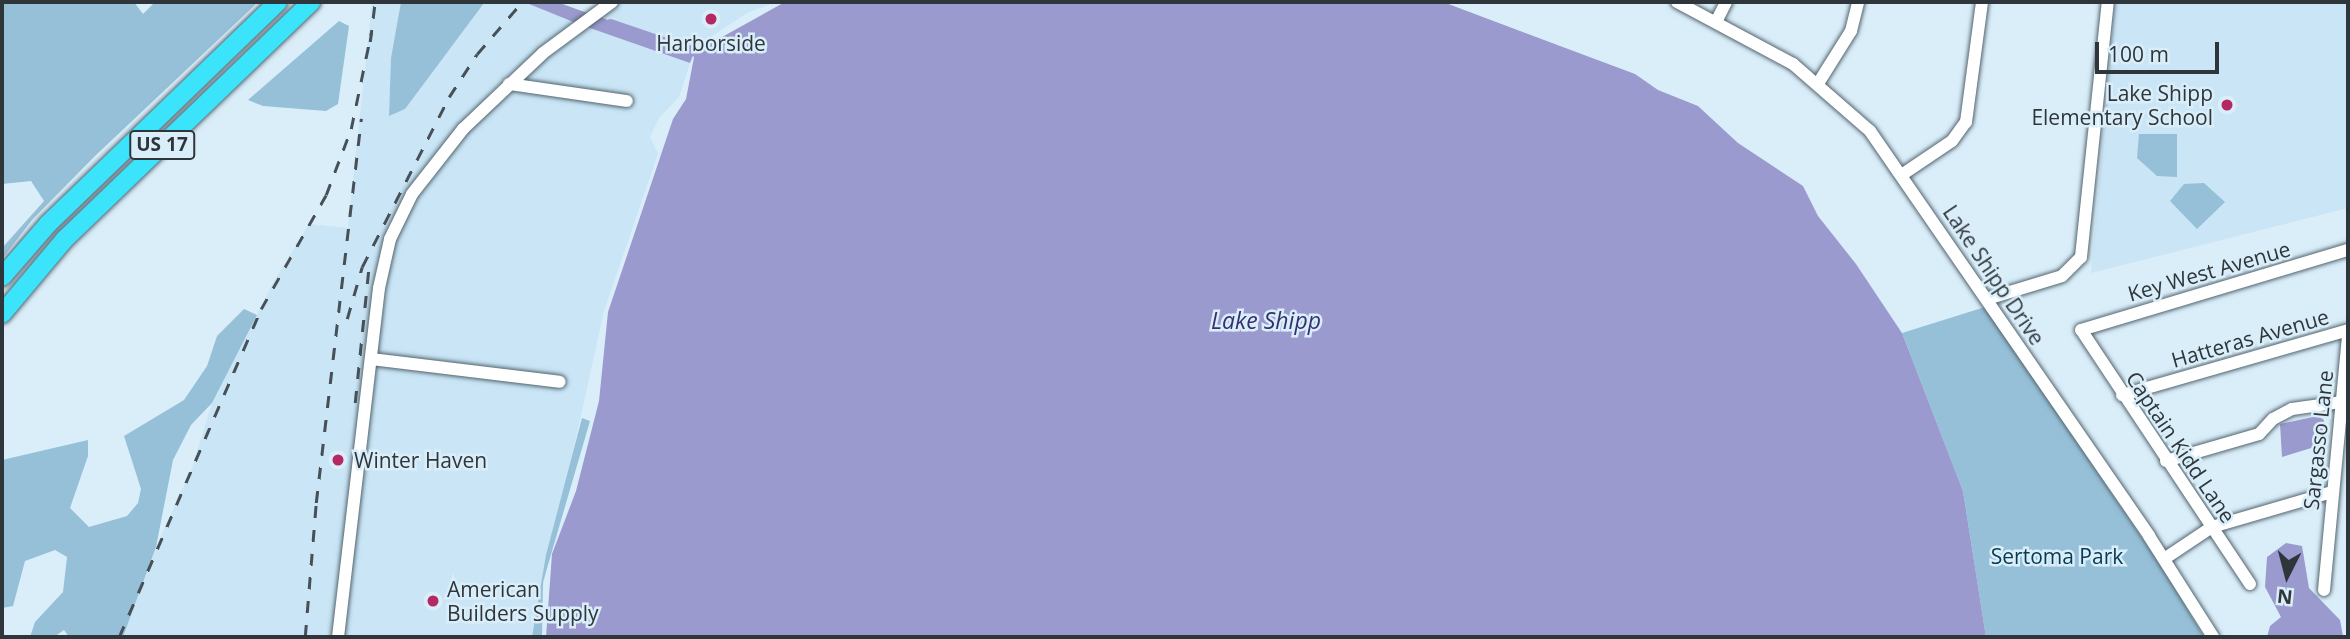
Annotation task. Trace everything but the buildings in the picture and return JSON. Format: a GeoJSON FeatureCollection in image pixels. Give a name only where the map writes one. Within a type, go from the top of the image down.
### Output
{"type":"FeatureCollection","features":[{"type":"Feature","properties":{"kind":"highway","name":"US 17"},"geometry":{"type":"LineString","coordinates":[[2,277],[56,215],[278,2]]}},
{"type":"Feature","properties":{"kind":"highway","name":"US 17"},"geometry":{"type":"LineString","coordinates":[[2,314],[74,230],[311,2]]}},
{"type":"Feature","properties":{"kind":"street","name":"Lake Shipp Drive"},"geometry":{"type":"LineString","coordinates":[[1677,2],[1819,82],[1857,116],[1903,174],[2164,559],[2213,637]]}},
{"type":"Feature","properties":{"kind":"street"},"geometry":{"type":"LineString","coordinates":[[1716,22],[1726,2]]}},
{"type":"Feature","properties":{"kind":"street"},"geometry":{"type":"LineString","coordinates":[[1819,82],[1845,44],[1858,2]]}},
{"type":"Feature","properties":{"kind":"street"},"geometry":{"type":"LineString","coordinates":[[1903,174],[1947,145],[1966,122],[1982,2]]}},
{"type":"Feature","properties":{"kind":"street"},"geometry":{"type":"LineString","coordinates":[[1987,299],[2062,276],[2081,257],[2108,2]]}},
{"type":"Feature","properties":{"kind":"street"},"geometry":{"type":"LineString","coordinates":[[338,637],[382,269],[402,213],[434,163],[509,84],[607,6]]}},
{"type":"Feature","properties":{"kind":"street"},"geometry":{"type":"LineString","coordinates":[[509,84],[627,101]]}},
{"type":"Feature","properties":{"kind":"street","name":"Key West Avenue"},"geometry":{"type":"LineString","coordinates":[[2081,330],[2348,250]]}},
{"type":"Feature","properties":{"kind":"street","name":"Captain Kidd Lane"},"geometry":{"type":"LineString","coordinates":[[2081,330],[2250,584]]}},
{"type":"Feature","properties":{"kind":"street","name":"Hatteras Avenue"},"geometry":{"type":"LineString","coordinates":[[2122,394],[2348,333]]}},
{"type":"Feature","properties":{"kind":"street","name":"Sargasso Lane"},"geometry":{"type":"LineString","coordinates":[[2324,590],[2348,333]]}},
{"type":"Feature","properties":{"kind":"street"},"geometry":{"type":"LineString","coordinates":[[371,359],[560,382]]}},
{"type":"Feature","properties":{"kind":"street"},"geometry":{"type":"LineString","coordinates":[[2166,461],[2259,433],[2273,419],[2292,409],[2341,402]]}},
{"type":"Feature","properties":{"kind":"street"},"geometry":{"type":"LineString","coordinates":[[2164,559],[2212,527],[2332,492]]}},
{"type":"Feature","properties":{"kind":"shaded area"},"geometry":{"type":"Polygon","coordinates":[[[372,2],[401,2],[391,58],[389,115],[405,109],[481,2],[524,2],[576,23],[505,78],[460,125],[425,167],[386,236],[334,637],[123,637],[156,547],[192,468],[212,403],[273,283],[309,224],[348,228],[372,2]]]}},
{"type":"Feature","properties":{"kind":"shaded area"},"geometry":{"type":"Polygon","coordinates":[[[620,2],[776,2],[747,13],[697,46],[665,42],[600,17],[620,2]]]}},
{"type":"Feature","properties":{"kind":"shaded area","name":"Lake Shipp Elementary School"},"geometry":{"type":"Polygon","coordinates":[[[2115,2],[2348,2],[2348,208],[2091,273],[2115,2]]]}},
{"type":"Feature","properties":{"kind":"shaded area"},"geometry":{"type":"Polygon","coordinates":[[[587,27],[690,63],[679,97],[659,118],[650,137],[658,154],[604,311],[532,637],[342,637],[375,365],[563,387],[564,379],[376,355],[394,240],[416,197],[466,132],[510,89],[631,97],[519,81],[587,27]]]}},
{"type":"Feature","properties":{"kind":"green space"},"geometry":{"type":"Polygon","coordinates":[[[2,2],[134,2],[143,14],[155,2],[258,2],[95,156],[32,220],[2,259],[2,248],[44,201],[31,181],[2,184],[2,2]]]}},
{"type":"Feature","properties":{"kind":"green space"},"geometry":{"type":"Polygon","coordinates":[[[401,2],[484,3],[405,109],[389,116],[391,58],[401,2]]]}},
{"type":"Feature","properties":{"kind":"green space"},"geometry":{"type":"Polygon","coordinates":[[[339,21],[349,26],[338,104],[326,111],[263,106],[248,100],[339,21]]]}},
{"type":"Feature","properties":{"kind":"green space"},"geometry":{"type":"Polygon","coordinates":[[[2139,134],[2177,134],[2177,177],[2157,176],[2137,158],[2139,134]]]}},
{"type":"Feature","properties":{"kind":"green space"},"geometry":{"type":"Polygon","coordinates":[[[2204,183],[2225,202],[2197,229],[2170,201],[2184,184],[2204,183]]]}},
{"type":"Feature","properties":{"kind":"green space","name":"Sertoma Park"},"geometry":{"type":"Polygon","coordinates":[[[1985,307],[2164,570],[2204,637],[1986,637],[1963,491],[1902,333],[1985,307]]]}},
{"type":"Feature","properties":{"kind":"green space"},"geometry":{"type":"Polygon","coordinates":[[[244,309],[257,315],[212,403],[191,425],[173,460],[156,547],[123,637],[69,637],[64,630],[54,637],[30,637],[35,622],[63,592],[67,557],[55,550],[25,561],[13,606],[2,608],[2,460],[88,440],[88,456],[70,508],[89,527],[127,516],[138,503],[141,489],[124,436],[184,400],[207,366],[217,336],[244,309]]]}},
{"type":"Feature","properties":{"kind":"green space"},"geometry":{"type":"Polygon","coordinates":[[[582,418],[590,421],[543,582],[542,637],[532,637],[546,555],[582,418]]]}},
{"type":"Feature","properties":{"kind":"water"},"geometry":{"type":"Polygon","coordinates":[[[524,2],[557,2],[590,14],[576,23],[524,2]]]}},
{"type":"Feature","properties":{"kind":"water","name":"Lake Shipp"},"geometry":{"type":"Polygon","coordinates":[[[785,2],[1443,2],[1635,74],[1658,90],[1698,106],[1738,143],[1803,186],[1818,216],[1856,264],[1902,333],[1963,491],[1986,637],[546,637],[552,554],[576,491],[599,401],[608,312],[673,119],[686,99],[695,52],[785,2]]]}},
{"type":"Feature","properties":{"kind":"water"},"geometry":{"type":"Polygon","coordinates":[[[600,17],[665,42],[697,46],[690,63],[587,27],[600,17]]]}},
{"type":"Feature","properties":{"kind":"water"},"geometry":{"type":"Polygon","coordinates":[[[2318,416],[2324,420],[2321,445],[2282,457],[2280,424],[2318,416]]]}},
{"type":"Feature","properties":{"kind":"water"},"geometry":{"type":"Polygon","coordinates":[[[2286,543],[2302,546],[2309,588],[2340,620],[2343,636],[2267,637],[2270,626],[2281,617],[2265,587],[2267,557],[2286,543]]]}},
{"type":"Feature","properties":{"kind":"waterway"},"geometry":{"type":"LineString","coordinates":[[610,23],[695,52]]}},
{"type":"Feature","properties":{"kind":"railway"},"geometry":{"type":"LineString","coordinates":[[370,42],[375,2]]}},
{"type":"Feature","properties":{"kind":"railway"},"geometry":{"type":"LineString","coordinates":[[347,319],[362,267],[449,97],[477,54],[522,2]]}},
{"type":"Feature","properties":{"kind":"railway"},"geometry":{"type":"LineString","coordinates":[[119,637],[261,309],[326,195],[351,129],[371,33]]}},
{"type":"Feature","properties":{"kind":"railway"},"geometry":{"type":"LineString","coordinates":[[305,637],[316,503],[361,119]]}},
{"type":"Feature","properties":{"kind":"railway"},"geometry":{"type":"LineString","coordinates":[[355,403],[369,265]]}},
{"type":"Feature","properties":{"kind":"place","name":"Harborside"},"geometry":{"type":"Point","coordinates":[711,19]}},
{"type":"Feature","properties":{"kind":"place","name":"Lake Shipp Elementary School"},"geometry":{"type":"Point","coordinates":[2227,105]}},
{"type":"Feature","properties":{"kind":"place","name":"Winter Haven"},"geometry":{"type":"Point","coordinates":[338,460]}},
{"type":"Feature","properties":{"kind":"place","name":"American Builders Supply"},"geometry":{"type":"Point","coordinates":[433,601]}}]}
